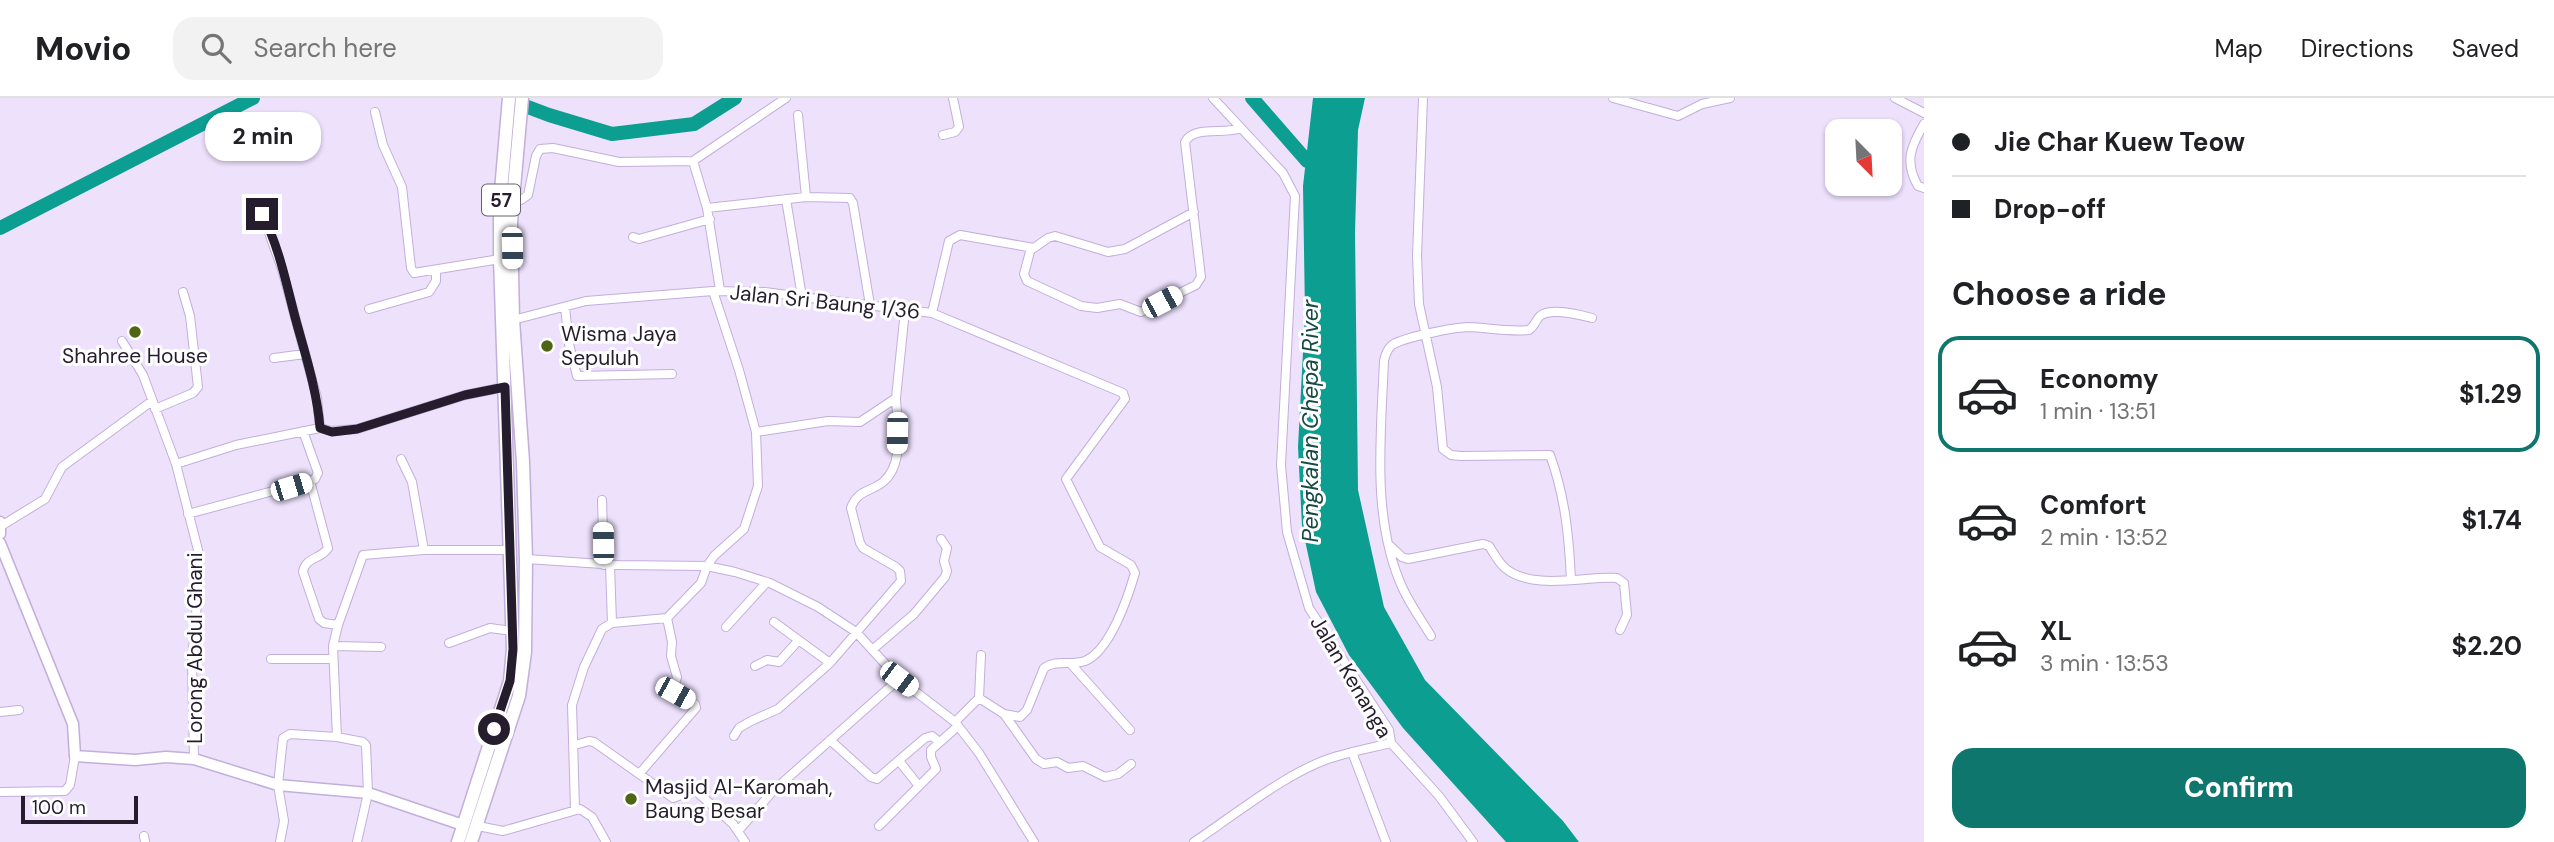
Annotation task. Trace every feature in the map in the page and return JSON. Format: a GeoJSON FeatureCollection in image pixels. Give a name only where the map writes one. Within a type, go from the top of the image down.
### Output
{"type":"FeatureCollection","features":[{"type":"Feature","properties":{"kind":"main road","name":"57"},"geometry":{"type":"LineString","coordinates":[[471,842],[523,676],[526,559],[523,461],[513,320],[512,142],[509,98]]}},
{"type":"Feature","properties":{"kind":"main road","name":"57"},"geometry":{"type":"LineString","coordinates":[[458,842],[510,681],[510,526],[500,202],[522,98]]}},
{"type":"Feature","properties":{"kind":"main road"},"geometry":{"type":"LineString","coordinates":[[510,526],[524,526]]}},
{"type":"Feature","properties":{"kind":"street"},"geometry":{"type":"LineString","coordinates":[[512,198],[521,200],[528,195],[536,156],[545,148],[619,162],[693,161],[786,98]]}},
{"type":"Feature","properties":{"kind":"street"},"geometry":{"type":"LineString","coordinates":[[943,135],[955,132],[959,127],[953,98]]}},
{"type":"Feature","properties":{"kind":"street","name":"Jalan Kenanga"},"geometry":{"type":"LineString","coordinates":[[1213,98],[1283,173],[1296,196],[1282,465],[1287,532],[1309,608],[1389,730],[1391,743],[1439,796],[1474,842]]}},
{"type":"Feature","properties":{"kind":"street"},"geometry":{"type":"LineString","coordinates":[[1423,98],[1417,256],[1419,304],[1433,361],[1443,449],[1451,455],[1461,456],[1550,455],[1561,485],[1567,521],[1571,580]]}},
{"type":"Feature","properties":{"kind":"street"},"geometry":{"type":"LineString","coordinates":[[1613,98],[1674,116],[1685,114],[1702,101],[1730,98]]}},
{"type":"Feature","properties":{"kind":"street"},"geometry":{"type":"LineString","coordinates":[[1895,98],[1924,113]]}},
{"type":"Feature","properties":{"kind":"street"},"geometry":{"type":"LineString","coordinates":[[375,112],[383,145],[402,187],[411,268],[414,273],[500,259]]}},
{"type":"Feature","properties":{"kind":"street"},"geometry":{"type":"LineString","coordinates":[[798,115],[806,197]]}},
{"type":"Feature","properties":{"kind":"street"},"geometry":{"type":"LineString","coordinates":[[1924,124],[1909,153],[1912,176],[1918,186],[1924,188]]}},
{"type":"Feature","properties":{"kind":"street"},"geometry":{"type":"LineString","coordinates":[[1031,248],[1024,276],[1029,283],[1081,306],[1097,308],[1120,304],[1141,312],[1199,281],[1186,139],[1195,133],[1229,132],[1241,128]]}},
{"type":"Feature","properties":{"kind":"street"},"geometry":{"type":"LineString","coordinates":[[575,809],[572,705],[584,667],[601,631],[604,626],[612,623],[667,618],[701,585],[706,566],[744,527],[758,486],[756,432],[717,290],[710,219],[693,161]]}},
{"type":"Feature","properties":{"kind":"street"},"geometry":{"type":"LineString","coordinates":[[707,208],[806,197],[845,196],[852,201],[870,305]]}},
{"type":"Feature","properties":{"kind":"street"},"geometry":{"type":"LineString","coordinates":[[786,199],[802,296]]}},
{"type":"Feature","properties":{"kind":"street"},"geometry":{"type":"LineString","coordinates":[[250,200],[263,215],[272,235],[317,398],[320,428]]}},
{"type":"Feature","properties":{"kind":"street"},"geometry":{"type":"LineString","coordinates":[[932,313],[949,241],[953,237],[960,235],[1031,248],[1055,236],[1108,252],[1119,251],[1194,212]]}},
{"type":"Feature","properties":{"kind":"street"},"geometry":{"type":"LineString","coordinates":[[633,237],[637,239],[710,219]]}},
{"type":"Feature","properties":{"kind":"street"},"geometry":{"type":"LineString","coordinates":[[369,309],[429,292],[436,281],[436,271]]}},
{"type":"Feature","properties":{"kind":"street","name":"Jalan Sri Baung 1/36"},"geometry":{"type":"LineString","coordinates":[[513,320],[586,301],[717,290],[802,296],[932,313],[1123,393],[1125,396],[1066,479],[1100,547],[1131,565],[1134,576],[1109,639],[1088,659],[1071,664]]}},
{"type":"Feature","properties":{"kind":"street"},"geometry":{"type":"LineString","coordinates":[[0,534],[0,524],[45,499],[62,467],[154,405],[193,393],[198,387],[190,316],[183,292]]}},
{"type":"Feature","properties":{"kind":"street"},"geometry":{"type":"LineString","coordinates":[[565,307],[569,344],[577,376],[672,374]]}},
{"type":"Feature","properties":{"kind":"street"},"geometry":{"type":"LineString","coordinates":[[734,736],[739,728],[778,709],[830,663],[901,581],[900,571],[896,567],[863,548],[858,539],[851,508],[858,495],[880,484],[894,469],[897,458],[897,398],[905,310]]}},
{"type":"Feature","properties":{"kind":"street"},"geometry":{"type":"LineString","coordinates":[[1431,636],[1403,589],[1389,545],[1383,499],[1381,442],[1384,361],[1391,345],[1468,327],[1510,332],[1529,330],[1542,315],[1548,313],[1572,312],[1592,318]]}},
{"type":"Feature","properties":{"kind":"street","name":"Lorong Abdul Ghani"},"geometry":{"type":"LineString","coordinates":[[122,341],[143,375],[176,464],[200,562],[192,660],[194,759]]}},
{"type":"Feature","properties":{"kind":"street"},"geometry":{"type":"LineString","coordinates":[[274,358],[305,354]]}},
{"type":"Feature","properties":{"kind":"street"},"geometry":{"type":"LineString","coordinates":[[176,464],[236,445],[303,431],[320,428],[332,432],[357,429],[465,395],[505,387]]}},
{"type":"Feature","properties":{"kind":"street"},"geometry":{"type":"LineString","coordinates":[[756,432],[828,421],[860,422],[897,398]]}},
{"type":"Feature","properties":{"kind":"street"},"geometry":{"type":"LineString","coordinates":[[188,514],[315,479],[318,474],[303,431]]}},
{"type":"Feature","properties":{"kind":"street"},"geometry":{"type":"LineString","coordinates":[[401,459],[412,482],[424,550]]}},
{"type":"Feature","properties":{"kind":"street"},"geometry":{"type":"LineString","coordinates":[[310,481],[328,548],[327,552],[308,562],[303,572],[319,619],[324,623],[338,625]]}},
{"type":"Feature","properties":{"kind":"street"},"geometry":{"type":"LineString","coordinates":[[602,500],[612,623]]}},
{"type":"Feature","properties":{"kind":"street"},"geometry":{"type":"LineString","coordinates":[[872,650],[914,614],[946,577],[944,561],[947,548],[941,538]]}},
{"type":"Feature","properties":{"kind":"street"},"geometry":{"type":"LineString","coordinates":[[0,543],[73,724],[75,756],[70,785],[65,791],[0,792]]}},
{"type":"Feature","properties":{"kind":"street"},"geometry":{"type":"LineString","coordinates":[[1389,545],[1408,559],[1483,544],[1489,546],[1500,563],[1511,573],[1531,579],[1622,580],[1627,615],[1620,630]]}},
{"type":"Feature","properties":{"kind":"street"},"geometry":{"type":"LineString","coordinates":[[337,737],[333,646],[363,555],[424,550],[510,550]]}},
{"type":"Feature","properties":{"kind":"street"},"geometry":{"type":"LineString","coordinates":[[526,559],[607,565],[706,566],[766,582],[818,607],[856,632],[899,679],[957,724],[979,753],[1034,842]]}},
{"type":"Feature","properties":{"kind":"street"},"geometry":{"type":"LineString","coordinates":[[726,627],[766,582]]}},
{"type":"Feature","properties":{"kind":"street"},"geometry":{"type":"LineString","coordinates":[[640,773],[696,708],[695,704],[673,691],[677,677],[671,656],[667,618]]}},
{"type":"Feature","properties":{"kind":"street"},"geometry":{"type":"LineString","coordinates":[[774,622],[797,642],[830,663]]}},
{"type":"Feature","properties":{"kind":"street"},"geometry":{"type":"LineString","coordinates":[[449,643],[490,628],[512,631]]}},
{"type":"Feature","properties":{"kind":"street"},"geometry":{"type":"LineString","coordinates":[[755,666],[767,660],[782,660],[797,642]]}},
{"type":"Feature","properties":{"kind":"street"},"geometry":{"type":"LineString","coordinates":[[333,646],[381,647]]}},
{"type":"Feature","properties":{"kind":"street"},"geometry":{"type":"LineString","coordinates":[[879,826],[936,769],[930,752],[979,698],[981,655]]}},
{"type":"Feature","properties":{"kind":"street"},"geometry":{"type":"LineString","coordinates":[[271,659],[333,659]]}},
{"type":"Feature","properties":{"kind":"street"},"geometry":{"type":"LineString","coordinates":[[979,698],[1004,714],[1018,718],[1026,711],[1045,666],[1054,662],[1071,664],[1130,730]]}},
{"type":"Feature","properties":{"kind":"street"},"geometry":{"type":"LineString","coordinates":[[738,831],[773,791],[899,679]]}},
{"type":"Feature","properties":{"kind":"street"},"geometry":{"type":"LineString","coordinates":[[0,712],[19,710]]}},
{"type":"Feature","properties":{"kind":"street"},"geometry":{"type":"LineString","coordinates":[[1004,714],[1036,759],[1044,764],[1056,762],[1068,768],[1083,766],[1105,777],[1118,774],[1131,764]]}},
{"type":"Feature","properties":{"kind":"street"},"geometry":{"type":"LineString","coordinates":[[280,842],[284,821],[278,785],[285,736],[299,734],[337,737],[365,744],[368,793],[356,842]]}},
{"type":"Feature","properties":{"kind":"street"},"geometry":{"type":"LineString","coordinates":[[830,740],[874,779],[882,777],[928,737],[939,742]]}},
{"type":"Feature","properties":{"kind":"street"},"geometry":{"type":"LineString","coordinates":[[575,745],[594,742],[673,798],[697,792],[738,831],[745,842]]}},
{"type":"Feature","properties":{"kind":"street"},"geometry":{"type":"LineString","coordinates":[[1194,842],[1268,792],[1314,765],[1391,743]]}},
{"type":"Feature","properties":{"kind":"street"},"geometry":{"type":"LineString","coordinates":[[1352,752],[1386,842]]}},
{"type":"Feature","properties":{"kind":"street"},"geometry":{"type":"LineString","coordinates":[[75,756],[135,760],[166,757],[194,759],[278,785],[368,793],[463,825]]}},
{"type":"Feature","properties":{"kind":"street"},"geometry":{"type":"LineString","coordinates":[[899,761],[919,786]]}},
{"type":"Feature","properties":{"kind":"street"},"geometry":{"type":"LineString","coordinates":[[478,826],[503,831],[582,809],[592,817],[606,842]]}},
{"type":"Feature","properties":{"kind":"water","name":"Pengkalan Chepa River"},"geometry":{"type":"Polygon","coordinates":[[[1313,98],[1365,98],[1358,130],[1355,232],[1358,490],[1384,607],[1425,680],[1563,821],[1579,842],[1506,842],[1403,728],[1349,655],[1316,592],[1302,526],[1298,447],[1305,314],[1303,186],[1313,98]]]}},
{"type":"Feature","properties":{"kind":"waterway"},"geometry":{"type":"LineString","coordinates":[[0,228],[253,98]]}},
{"type":"Feature","properties":{"kind":"waterway"},"geometry":{"type":"LineString","coordinates":[[509,100],[612,134],[694,124],[735,98]]}},
{"type":"Feature","properties":{"kind":"waterway"},"geometry":{"type":"LineString","coordinates":[[1252,98],[1307,161]]}},
{"type":"Feature","properties":{"kind":"place","name":"Shahree House"},"geometry":{"type":"Point","coordinates":[135,332]}},
{"type":"Feature","properties":{"kind":"place","name":"Wisma Jaya Sepuluh"},"geometry":{"type":"Point","coordinates":[547,346]}},
{"type":"Feature","properties":{"kind":"place","name":"Masjid Al-Karomah, Baung Besar"},"geometry":{"type":"Point","coordinates":[631,799]}},
{"type":"Feature","properties":{"kind":"route"},"geometry":{"type":"LineString","coordinates":[[262,214],[272,235],[317,398],[320,428],[332,432],[357,429],[465,395],[505,387],[513,649],[510,681],[494,729]]}}]}
